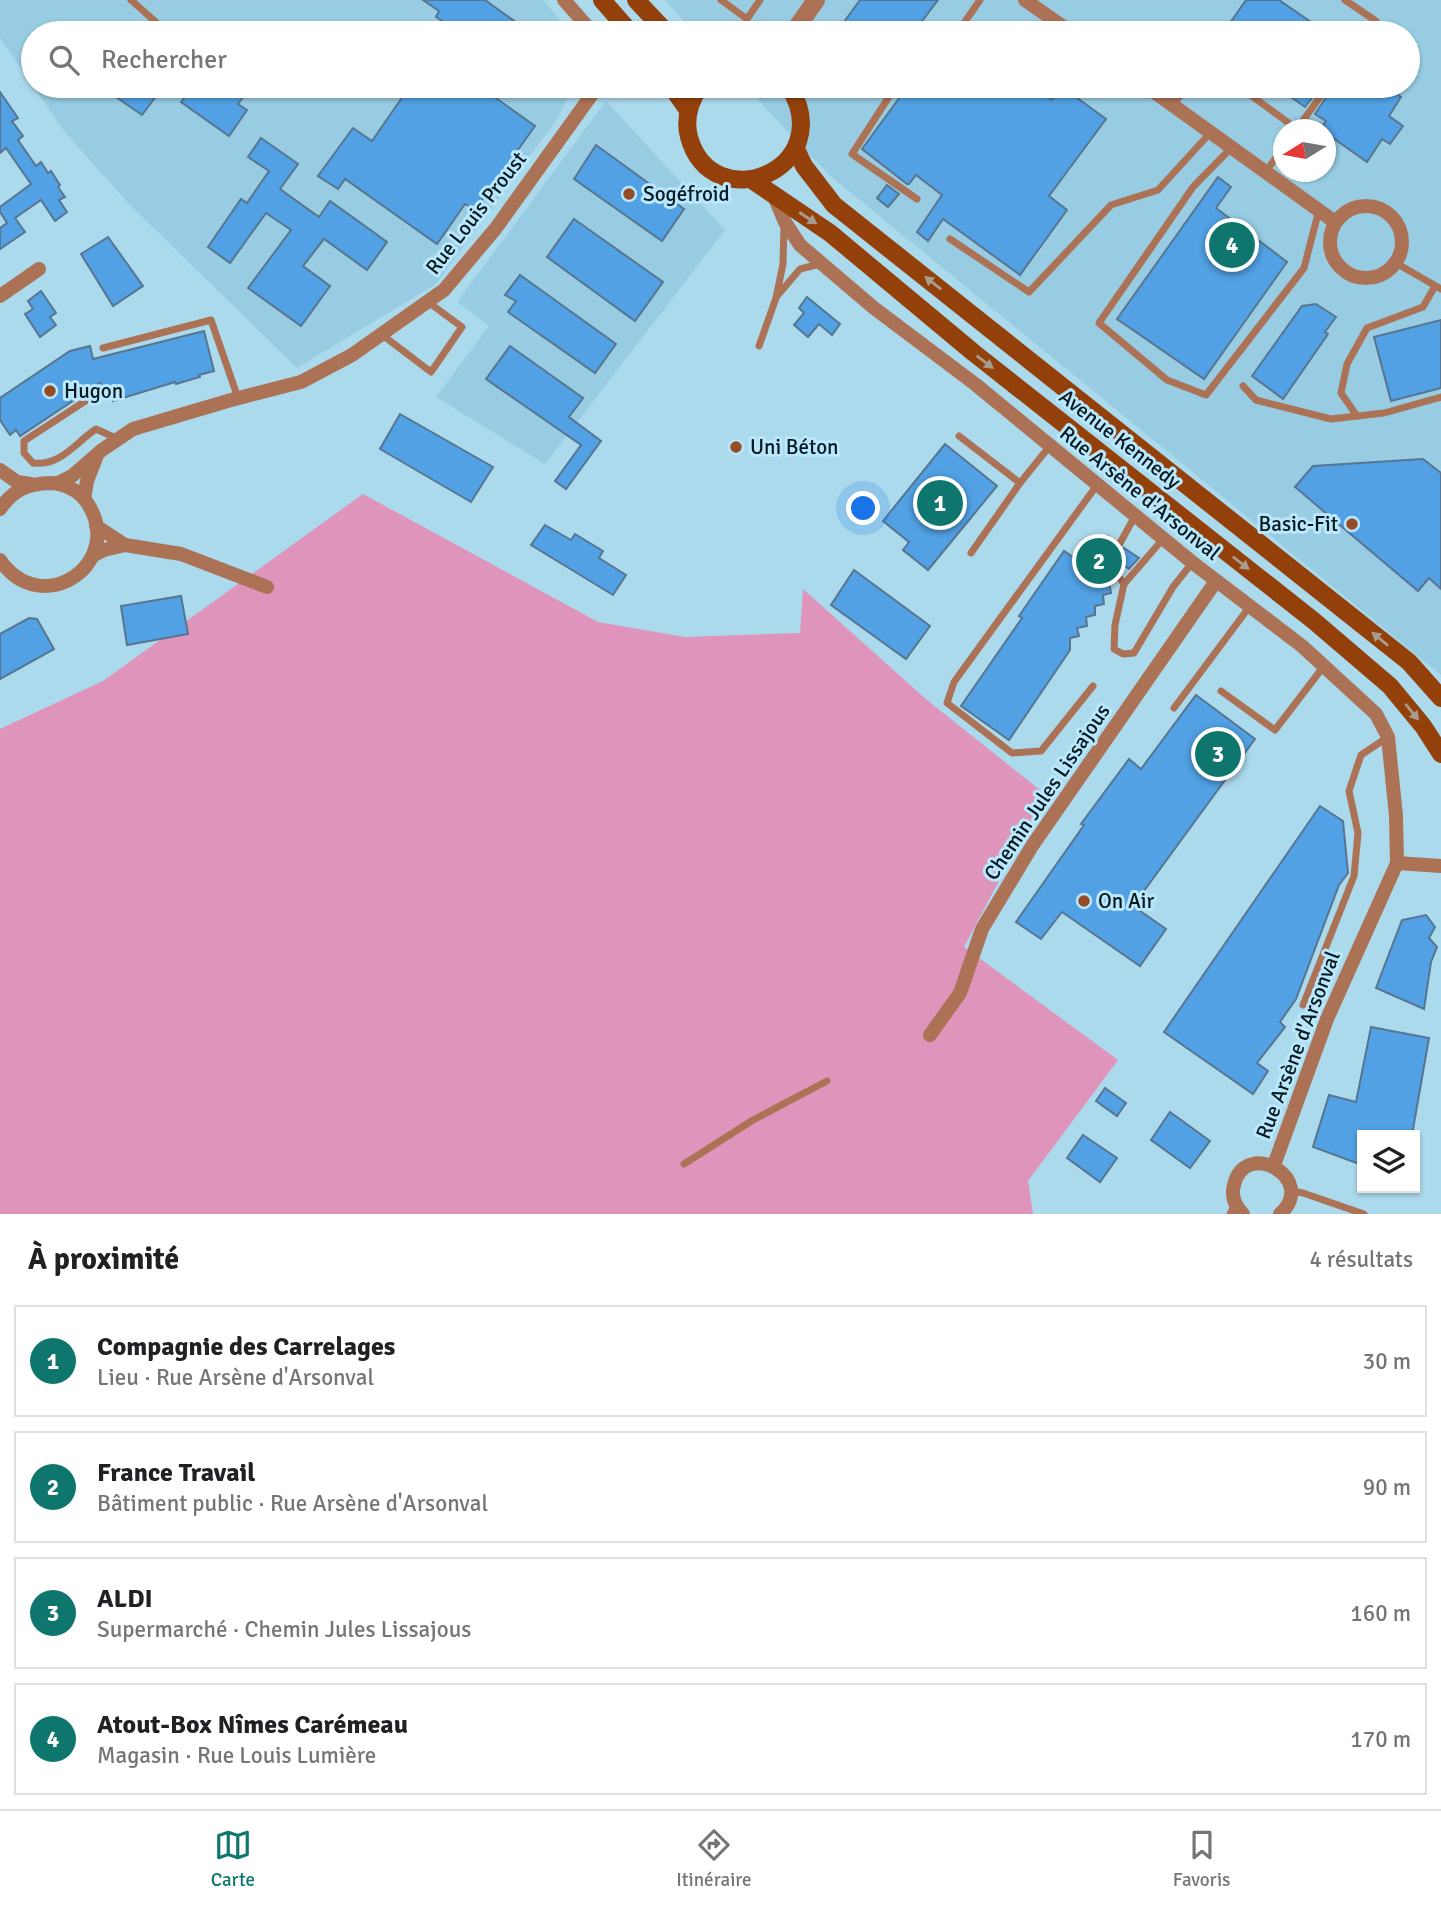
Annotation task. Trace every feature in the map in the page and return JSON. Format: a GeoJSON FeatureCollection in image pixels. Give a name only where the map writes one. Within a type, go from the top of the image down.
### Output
{"type":"FeatureCollection","features":[{"type":"Feature","properties":{"kind":"main road"},"geometry":{"type":"LineString","coordinates":[[602,0],[620,21]]}},
{"type":"Feature","properties":{"kind":"main road"},"geometry":{"type":"LineString","coordinates":[[636,0],[656,21]]}},
{"type":"Feature","properties":{"kind":"main road"},"geometry":{"type":"LineString","coordinates":[[680,98],[688,110]]}},
{"type":"Feature","properties":{"kind":"main road"},"geometry":{"type":"LineString","coordinates":[[694,98],[688,110],[687,129],[692,146],[702,162],[717,173],[734,179],[752,180],[770,174],[785,164],[796,149],[802,116],[796,98]]}},
{"type":"Feature","properties":{"kind":"main road","name":"Avenue Kennedy"},"geometry":{"type":"LineString","coordinates":[[796,149],[804,166],[834,205],[1377,636],[1409,662],[1437,692]]}},
{"type":"Feature","properties":{"kind":"main road","name":"Avenue Kennedy"},"geometry":{"type":"LineString","coordinates":[[752,180],[830,233],[974,353],[1314,621],[1390,686],[1423,726],[1441,754]]}},
{"type":"Feature","properties":{"kind":"street"},"geometry":{"type":"LineString","coordinates":[[564,0],[582,21]]}},
{"type":"Feature","properties":{"kind":"street"},"geometry":{"type":"LineString","coordinates":[[802,21],[816,0]]}},
{"type":"Feature","properties":{"kind":"street"},"geometry":{"type":"LineString","coordinates":[[1025,0],[1055,21]]}},
{"type":"Feature","properties":{"kind":"street","name":"Rue Louis Proust"},"geometry":{"type":"LineString","coordinates":[[58,483],[72,476],[132,429],[301,382],[352,355],[444,289],[496,228],[589,98]]}},
{"type":"Feature","properties":{"kind":"street"},"geometry":{"type":"LineString","coordinates":[[1164,98],[1335,222]]}},
{"type":"Feature","properties":{"kind":"street","name":"Rue Arsène d'Arsonval"},"geometry":{"type":"LineString","coordinates":[[774,196],[785,222],[800,245],[874,308],[975,384],[1193,563],[1302,646],[1376,714],[1388,737],[1396,816],[1396,863],[1328,1019],[1274,1166]]}},
{"type":"Feature","properties":{"kind":"street"},"geometry":{"type":"LineString","coordinates":[[1369,205],[1381,208],[1392,216],[1403,239],[1402,251],[1396,263],[1386,273],[1373,278],[1359,278],[1346,273],[1335,262],[1330,249],[1330,235],[1335,222],[1344,212],[1356,207],[1369,205]]}},
{"type":"Feature","properties":{"kind":"street"},"geometry":{"type":"LineString","coordinates":[[0,296],[39,268]]}},
{"type":"Feature","properties":{"kind":"street"},"geometry":{"type":"LineString","coordinates":[[84,499],[87,481],[97,456]]}},
{"type":"Feature","properties":{"kind":"street"},"geometry":{"type":"LineString","coordinates":[[0,470],[17,482],[58,483],[75,490],[94,514],[98,537],[94,555],[80,573],[65,583],[48,587],[31,585],[6,574],[0,560]]}},
{"type":"Feature","properties":{"kind":"street"},"geometry":{"type":"LineString","coordinates":[[1,508],[15,492],[31,484]]}},
{"type":"Feature","properties":{"kind":"street"},"geometry":{"type":"LineString","coordinates":[[0,489],[1,508]]}},
{"type":"Feature","properties":{"kind":"street"},"geometry":{"type":"LineString","coordinates":[[96,526],[125,545]]}},
{"type":"Feature","properties":{"kind":"street"},"geometry":{"type":"LineString","coordinates":[[94,555],[125,545],[181,554],[267,587]]}},
{"type":"Feature","properties":{"kind":"street","name":"Chemin Jules Lissajous"},"geometry":{"type":"LineString","coordinates":[[930,1035],[960,993],[982,929],[1032,846],[1216,581]]}},
{"type":"Feature","properties":{"kind":"street"},"geometry":{"type":"LineString","coordinates":[[1396,863],[1440,865]]}},
{"type":"Feature","properties":{"kind":"street"},"geometry":{"type":"LineString","coordinates":[[1236,1211],[1233,1187],[1241,1172],[1256,1163],[1274,1166],[1286,1176],[1290,1191],[1289,1201],[1280,1214]]}},
{"type":"Feature","properties":{"kind":"lane"},"geometry":{"type":"LineString","coordinates":[[131,0],[155,21]]}},
{"type":"Feature","properties":{"kind":"lane"},"geometry":{"type":"LineString","coordinates":[[721,0],[747,19],[760,0]]}},
{"type":"Feature","properties":{"kind":"lane"},"geometry":{"type":"LineString","coordinates":[[965,21],[980,0]]}},
{"type":"Feature","properties":{"kind":"lane"},"geometry":{"type":"LineString","coordinates":[[1345,0],[1375,21]]}},
{"type":"Feature","properties":{"kind":"lane"},"geometry":{"type":"LineString","coordinates":[[888,98],[852,154],[917,199]]}},
{"type":"Feature","properties":{"kind":"lane"},"geometry":{"type":"LineString","coordinates":[[1174,105],[1178,98]]}},
{"type":"Feature","properties":{"kind":"lane"},"geometry":{"type":"LineString","coordinates":[[1254,98],[1283,119]]}},
{"type":"Feature","properties":{"kind":"lane"},"geometry":{"type":"LineString","coordinates":[[1303,119],[1319,98]]}},
{"type":"Feature","properties":{"kind":"lane"},"geometry":{"type":"LineString","coordinates":[[950,239],[1029,292],[1111,205],[1158,190],[1211,132]]}},
{"type":"Feature","properties":{"kind":"lane"},"geometry":{"type":"LineString","coordinates":[[1232,146],[1194,187],[1099,323],[1167,380],[1206,395],[1304,268],[1319,210]]}},
{"type":"Feature","properties":{"kind":"lane"},"geometry":{"type":"LineString","coordinates":[[1266,171],[1273,161]]}},
{"type":"Feature","properties":{"kind":"lane"},"geometry":{"type":"LineString","coordinates":[[759,346],[776,298],[783,264],[785,222]]}},
{"type":"Feature","properties":{"kind":"lane"},"geometry":{"type":"LineString","coordinates":[[776,298],[800,269],[822,263]]}},
{"type":"Feature","properties":{"kind":"lane"},"geometry":{"type":"LineString","coordinates":[[1357,416],[1341,393],[1347,364],[1367,328],[1423,307],[1438,288],[1396,263]]}},
{"type":"Feature","properties":{"kind":"lane"},"geometry":{"type":"LineString","coordinates":[[381,334],[431,372],[462,327],[427,301]]}},
{"type":"Feature","properties":{"kind":"lane"},"geometry":{"type":"LineString","coordinates":[[103,348],[211,320],[238,398]]}},
{"type":"Feature","properties":{"kind":"lane"},"geometry":{"type":"LineString","coordinates":[[1242,386],[1256,400],[1331,419],[1384,412],[1441,397]]}},
{"type":"Feature","properties":{"kind":"lane"},"geometry":{"type":"LineString","coordinates":[[90,398],[24,441],[24,453],[33,463],[46,464],[63,457],[78,441],[96,429],[118,439]]}},
{"type":"Feature","properties":{"kind":"lane"},"geometry":{"type":"LineString","coordinates":[[959,436],[1020,483]]}},
{"type":"Feature","properties":{"kind":"lane"},"geometry":{"type":"LineString","coordinates":[[971,553],[1049,447]]}},
{"type":"Feature","properties":{"kind":"lane"},"geometry":{"type":"LineString","coordinates":[[1093,686],[1041,751],[1012,753],[947,703],[954,682],[1097,485]]}},
{"type":"Feature","properties":{"kind":"lane"},"geometry":{"type":"LineString","coordinates":[[1124,584],[1109,563],[1135,516]]}},
{"type":"Feature","properties":{"kind":"lane"},"geometry":{"type":"LineString","coordinates":[[1163,539],[1124,584],[1115,625],[1114,649],[1124,654],[1134,653],[1173,587],[1193,563]]}},
{"type":"Feature","properties":{"kind":"lane"},"geometry":{"type":"LineString","coordinates":[[1174,708],[1250,606]]}},
{"type":"Feature","properties":{"kind":"lane"},"geometry":{"type":"LineString","coordinates":[[1221,691],[1275,730],[1324,666]]}},
{"type":"Feature","properties":{"kind":"lane"},"geometry":{"type":"LineString","coordinates":[[1303,1005],[1354,876],[1357,833],[1349,791],[1361,755],[1388,737]]}},
{"type":"Feature","properties":{"kind":"lane"},"geometry":{"type":"LineString","coordinates":[[684,1164],[753,1120],[827,1081]]}},
{"type":"Feature","properties":{"kind":"lane"},"geometry":{"type":"LineString","coordinates":[[1290,1191],[1364,1214]]}},
{"type":"Feature","properties":{"kind":"shaded area"},"geometry":{"type":"Polygon","coordinates":[[[0,0],[543,0],[561,21],[21,21],[21,69],[0,38],[0,0]]]}},
{"type":"Feature","properties":{"kind":"shaded area"},"geometry":{"type":"Polygon","coordinates":[[[665,0],[1441,0],[1441,675],[829,175],[756,98],[1420,98],[1420,21],[684,21],[665,0]]]}},
{"type":"Feature","properties":{"kind":"shaded area"},"geometry":{"type":"Polygon","coordinates":[[[41,98],[567,98],[557,119],[436,284],[297,368],[128,203],[64,131],[41,98]]]}},
{"type":"Feature","properties":{"kind":"shaded area"},"geometry":{"type":"Polygon","coordinates":[[[606,101],[725,230],[545,464],[436,397],[489,326],[457,302],[606,101]]]}},
{"type":"Feature","properties":{"kind":"shaded area"},"geometry":{"type":"Polygon","coordinates":[[[363,494],[598,622],[685,637],[800,633],[803,589],[927,700],[1045,794],[964,947],[1118,1060],[1028,1181],[1033,1214],[0,1214],[0,729],[103,681],[363,494]]]}},
{"type":"Feature","properties":{"kind":"building"},"geometry":{"type":"Polygon","coordinates":[[[423,0],[485,0],[514,21],[442,21],[436,17],[439,11],[423,0]]]}},
{"type":"Feature","properties":{"kind":"building"},"geometry":{"type":"Polygon","coordinates":[[[860,0],[938,0],[922,21],[845,21],[860,0]]]}},
{"type":"Feature","properties":{"kind":"building"},"geometry":{"type":"Polygon","coordinates":[[[1246,0],[1279,0],[1310,21],[1231,21],[1246,0]]]}},
{"type":"Feature","properties":{"kind":"building"},"geometry":{"type":"Polygon","coordinates":[[[0,92],[18,118],[12,121],[23,136],[18,140],[36,166],[41,162],[48,173],[51,171],[65,197],[59,200],[67,212],[55,221],[41,200],[15,218],[25,232],[0,249],[0,228],[7,223],[0,207],[31,184],[6,148],[0,153],[0,92]]]}},
{"type":"Feature","properties":{"kind":"building"},"geometry":{"type":"Polygon","coordinates":[[[117,98],[155,98],[142,115],[117,98]]]}},
{"type":"Feature","properties":{"kind":"building"},"geometry":{"type":"Polygon","coordinates":[[[184,98],[242,98],[238,104],[247,110],[229,136],[181,102],[184,98]]]}},
{"type":"Feature","properties":{"kind":"building"},"geometry":{"type":"Polygon","coordinates":[[[402,98],[496,98],[535,126],[475,210],[465,204],[437,244],[345,179],[338,189],[318,176],[353,128],[372,141],[402,98]]]}},
{"type":"Feature","properties":{"kind":"building"},"geometry":{"type":"Polygon","coordinates":[[[899,98],[1077,98],[1106,119],[1049,196],[1067,210],[1020,275],[943,219],[928,241],[917,232],[942,195],[916,175],[907,184],[862,149],[899,98]]]}},
{"type":"Feature","properties":{"kind":"building"},"geometry":{"type":"Polygon","coordinates":[[[1292,98],[1312,98],[1305,107],[1292,98]]]}},
{"type":"Feature","properties":{"kind":"building"},"geometry":{"type":"Polygon","coordinates":[[[1326,98],[1400,98],[1389,116],[1403,126],[1390,144],[1382,139],[1367,162],[1336,140],[1336,119],[1323,119],[1315,114],[1326,98]]]}},
{"type":"Feature","properties":{"kind":"building"},"geometry":{"type":"Polygon","coordinates":[[[261,138],[298,164],[280,189],[319,217],[330,201],[387,242],[367,270],[324,239],[303,266],[330,286],[301,326],[248,288],[291,230],[266,213],[230,263],[208,247],[241,199],[247,203],[269,171],[248,157],[261,138]]]}},
{"type":"Feature","properties":{"kind":"building","name":"Sogéfroid"},"geometry":{"type":"Polygon","coordinates":[[[596,145],[684,209],[662,241],[574,179],[596,145]]]}},
{"type":"Feature","properties":{"kind":"building"},"geometry":{"type":"Polygon","coordinates":[[[1218,177],[1231,187],[1216,208],[1287,262],[1204,379],[1117,319],[1218,177]]]}},
{"type":"Feature","properties":{"kind":"building"},"geometry":{"type":"Polygon","coordinates":[[[887,185],[899,194],[888,207],[877,198],[887,185]]]}},
{"type":"Feature","properties":{"kind":"building"},"geometry":{"type":"Polygon","coordinates":[[[574,219],[663,282],[635,321],[547,257],[574,219]]]}},
{"type":"Feature","properties":{"kind":"building"},"geometry":{"type":"Polygon","coordinates":[[[108,237],[143,286],[113,306],[81,254],[108,237]]]}},
{"type":"Feature","properties":{"kind":"building"},"geometry":{"type":"Polygon","coordinates":[[[520,275],[616,344],[595,373],[508,312],[516,301],[505,295],[520,275]]]}},
{"type":"Feature","properties":{"kind":"building"},"geometry":{"type":"Polygon","coordinates":[[[41,291],[56,313],[50,317],[56,325],[40,337],[25,314],[33,309],[28,301],[41,291]]]}},
{"type":"Feature","properties":{"kind":"building"},"geometry":{"type":"Polygon","coordinates":[[[807,297],[840,324],[832,335],[819,324],[808,337],[794,325],[804,313],[799,308],[807,297]]]}},
{"type":"Feature","properties":{"kind":"building"},"geometry":{"type":"Polygon","coordinates":[[[1316,304],[1336,317],[1325,332],[1328,334],[1283,399],[1252,376],[1302,306],[1316,304]]]}},
{"type":"Feature","properties":{"kind":"building"},"geometry":{"type":"Polygon","coordinates":[[[1441,320],[1441,388],[1391,401],[1374,337],[1441,320]]]}},
{"type":"Feature","properties":{"kind":"building"},"geometry":{"type":"Polygon","coordinates":[[[204,331],[214,371],[113,401],[111,394],[103,396],[100,383],[20,436],[16,430],[10,435],[0,420],[0,398],[70,351],[90,346],[93,359],[204,331]]]}},
{"type":"Feature","properties":{"kind":"building"},"geometry":{"type":"Polygon","coordinates":[[[510,346],[583,398],[569,417],[601,441],[566,489],[555,481],[581,445],[486,379],[510,346]]]}},
{"type":"Feature","properties":{"kind":"building"},"geometry":{"type":"Polygon","coordinates":[[[400,414],[493,467],[471,502],[380,449],[400,414]]]}},
{"type":"Feature","properties":{"kind":"building"},"geometry":{"type":"Polygon","coordinates":[[[945,444],[997,486],[928,570],[903,550],[909,542],[883,521],[945,444]]]}},
{"type":"Feature","properties":{"kind":"building"},"geometry":{"type":"Polygon","coordinates":[[[1423,459],[1441,473],[1441,589],[1429,578],[1418,591],[1295,487],[1313,466],[1423,459]]]}},
{"type":"Feature","properties":{"kind":"building"},"geometry":{"type":"Polygon","coordinates":[[[545,525],[571,540],[575,534],[603,551],[599,558],[626,575],[613,595],[531,545],[545,525]]]}},
{"type":"Feature","properties":{"kind":"building"},"geometry":{"type":"Polygon","coordinates":[[[1108,536],[1114,541],[1107,553],[1104,550],[1103,564],[1111,593],[1103,595],[1104,604],[1095,606],[1095,615],[1086,617],[1087,626],[1077,628],[1079,636],[1070,638],[1070,650],[1009,740],[961,706],[1022,618],[1019,616],[1064,551],[1086,566],[1108,536]]]}},
{"type":"Feature","properties":{"kind":"building"},"geometry":{"type":"Polygon","coordinates":[[[1124,548],[1139,558],[1129,569],[1117,560],[1124,548]]]}},
{"type":"Feature","properties":{"kind":"building"},"geometry":{"type":"Polygon","coordinates":[[[854,570],[930,626],[906,659],[831,605],[854,570]]]}},
{"type":"Feature","properties":{"kind":"building"},"geometry":{"type":"Polygon","coordinates":[[[181,596],[188,634],[127,645],[121,606],[181,596]]]}},
{"type":"Feature","properties":{"kind":"building"},"geometry":{"type":"Polygon","coordinates":[[[29,618],[37,619],[54,649],[0,679],[0,634],[29,618]]]}},
{"type":"Feature","properties":{"kind":"building"},"geometry":{"type":"Polygon","coordinates":[[[1196,695],[1255,739],[1133,906],[1166,929],[1140,966],[1062,912],[1041,939],[1016,922],[1084,825],[1081,824],[1129,759],[1141,769],[1196,695]]]}},
{"type":"Feature","properties":{"kind":"building"},"geometry":{"type":"Polygon","coordinates":[[[1320,806],[1343,821],[1348,873],[1339,885],[1296,999],[1280,1022],[1285,1027],[1257,1063],[1268,1071],[1253,1094],[1164,1032],[1320,806]]]}},
{"type":"Feature","properties":{"kind":"building"},"geometry":{"type":"Polygon","coordinates":[[[1426,915],[1435,927],[1429,938],[1437,947],[1431,962],[1424,1009],[1376,988],[1402,920],[1426,915]]]}},
{"type":"Feature","properties":{"kind":"building"},"geometry":{"type":"Polygon","coordinates":[[[1371,1027],[1429,1038],[1413,1130],[1357,1130],[1357,1163],[1313,1147],[1329,1095],[1356,1102],[1371,1027]]]}},
{"type":"Feature","properties":{"kind":"building"},"geometry":{"type":"Polygon","coordinates":[[[1105,1088],[1126,1103],[1117,1116],[1096,1101],[1105,1088]]]}},
{"type":"Feature","properties":{"kind":"building"},"geometry":{"type":"Polygon","coordinates":[[[1170,1112],[1210,1141],[1190,1168],[1151,1140],[1170,1112]]]}},
{"type":"Feature","properties":{"kind":"building"},"geometry":{"type":"Polygon","coordinates":[[[1083,1135],[1117,1158],[1100,1182],[1067,1158],[1083,1135]]]}},
{"type":"Feature","properties":{"kind":"place","name":"Sogéfroid"},"geometry":{"type":"Point","coordinates":[629,194]}},
{"type":"Feature","properties":{"kind":"place","name":"Atout-Box Nîmes Carémeau"},"geometry":{"type":"Point","coordinates":[1232,245]}},
{"type":"Feature","properties":{"kind":"place","name":"Hugon"},"geometry":{"type":"Point","coordinates":[50,391]}},
{"type":"Feature","properties":{"kind":"place","name":"Uni Béton"},"geometry":{"type":"Point","coordinates":[736,447]}},
{"type":"Feature","properties":{"kind":"place","name":"Compagnie des Carrelages"},"geometry":{"type":"Point","coordinates":[940,503]}},
{"type":"Feature","properties":{"kind":"place","name":"Basic-Fit"},"geometry":{"type":"Point","coordinates":[1352,524]}},
{"type":"Feature","properties":{"kind":"place","name":"France Travail"},"geometry":{"type":"Point","coordinates":[1099,561]}},
{"type":"Feature","properties":{"kind":"place","name":"ALDI"},"geometry":{"type":"Point","coordinates":[1218,754]}},
{"type":"Feature","properties":{"kind":"place","name":"On Air"},"geometry":{"type":"Point","coordinates":[1084,901]}}]}
